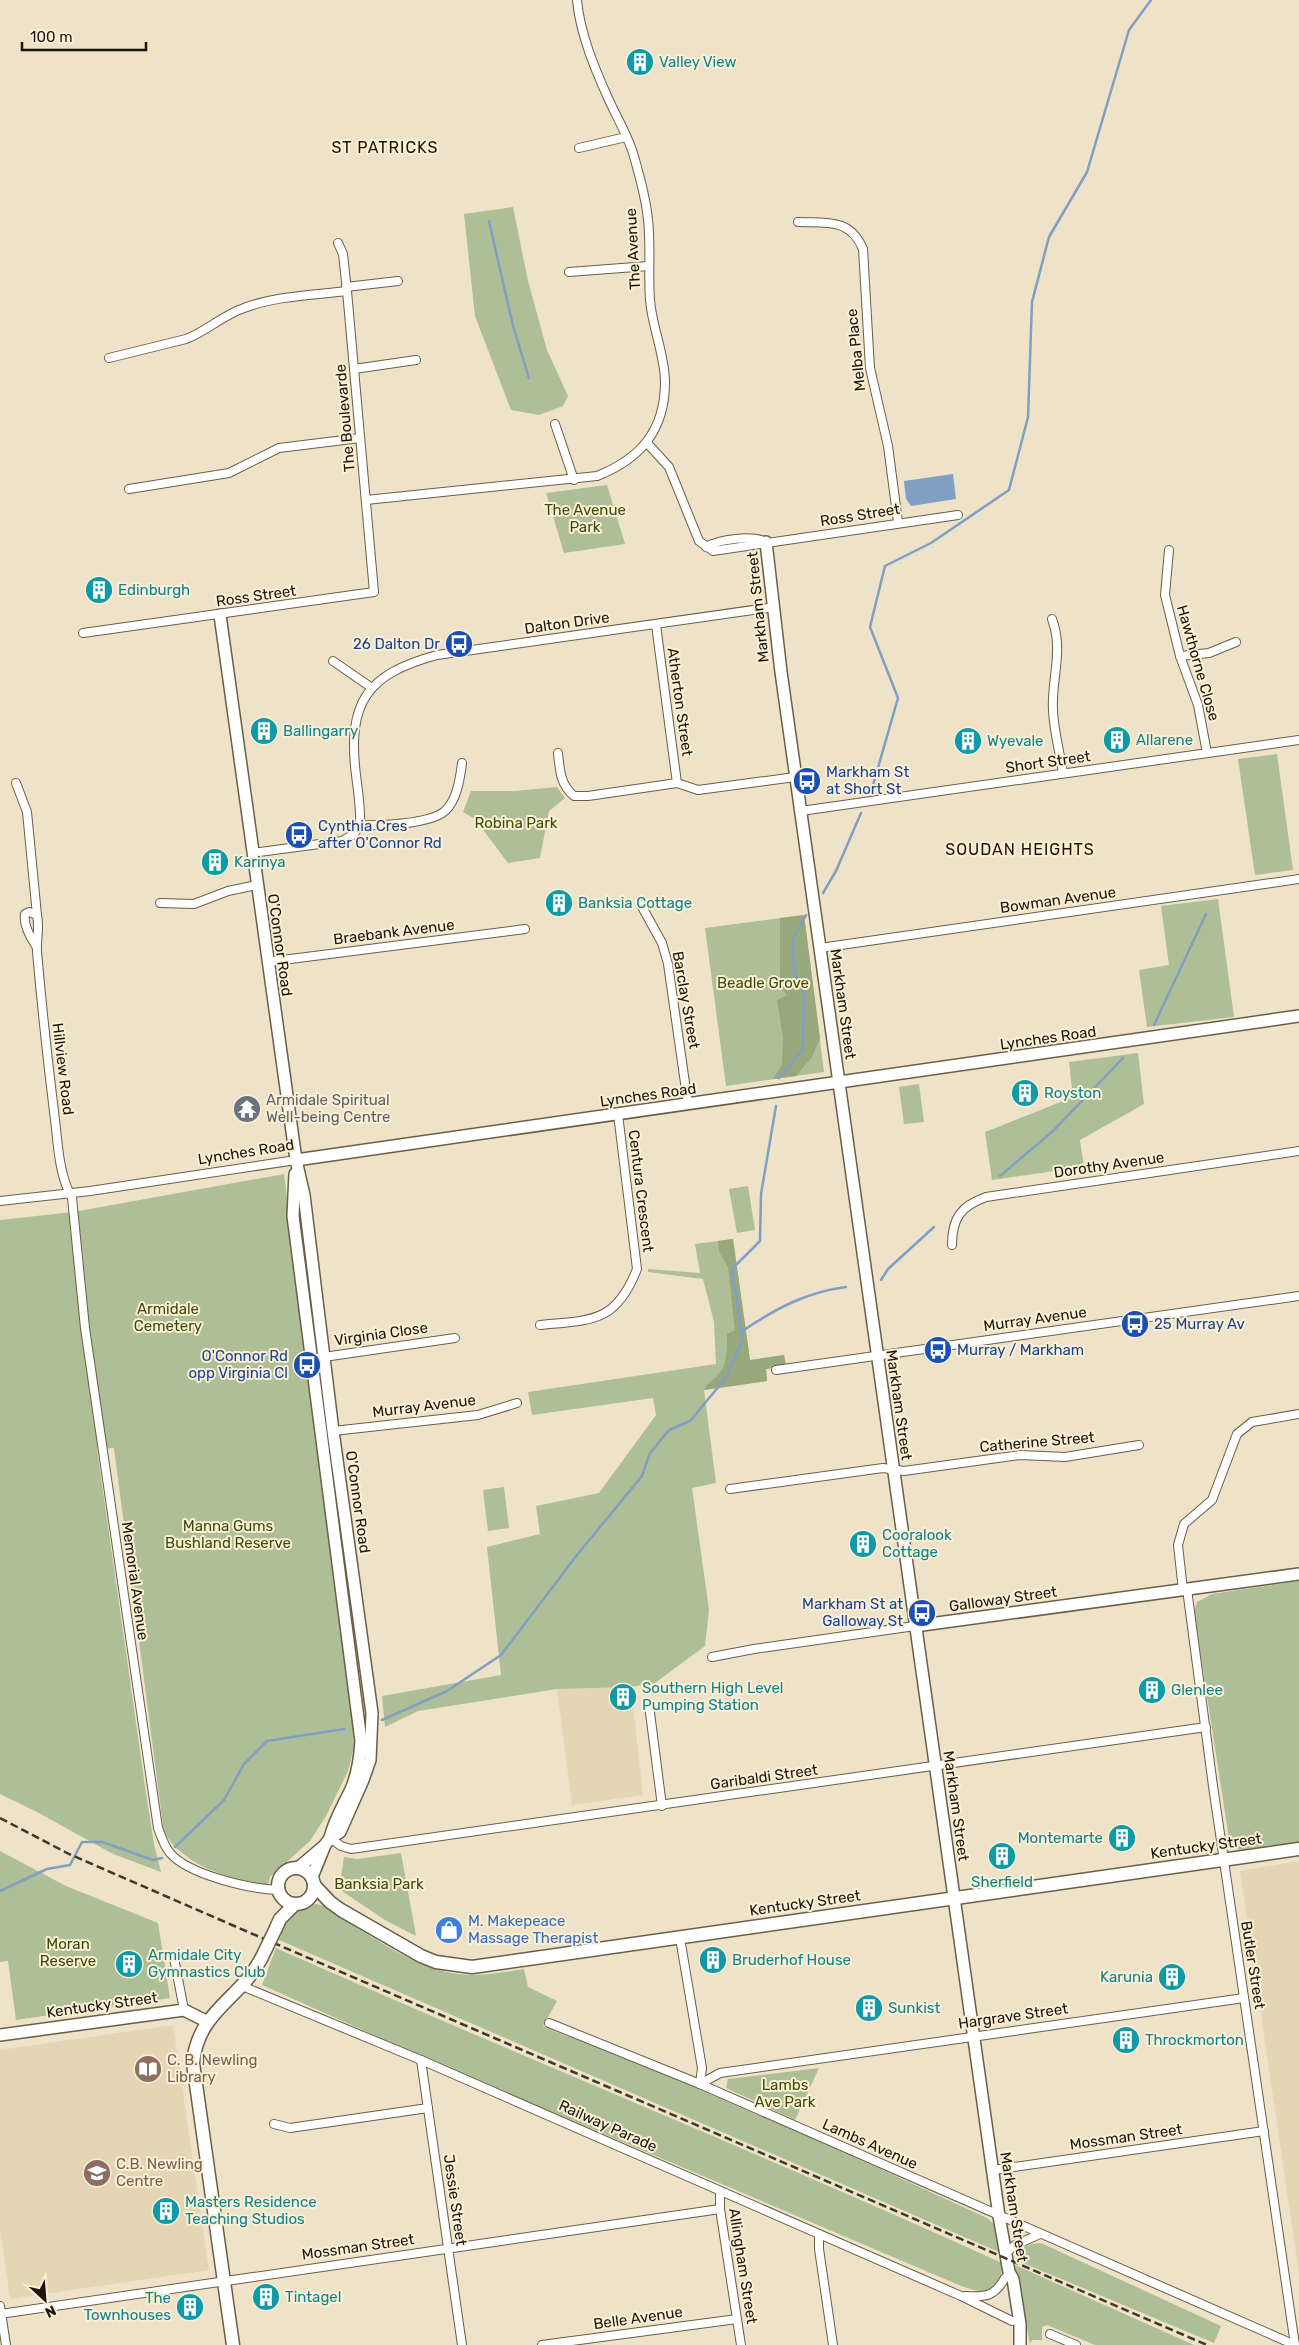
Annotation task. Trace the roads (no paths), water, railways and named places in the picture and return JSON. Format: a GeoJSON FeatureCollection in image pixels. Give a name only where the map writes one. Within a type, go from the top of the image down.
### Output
{"type":"FeatureCollection","features":[{"type":"Feature","properties":{"kind":"main road","name":"Kentucky Street"},"geometry":{"type":"LineString","coordinates":[[313,1881],[330,1902],[421,1956],[454,1966],[472,1967],[1299,1849]]}},
{"type":"Feature","properties":{"kind":"main road"},"geometry":{"type":"LineString","coordinates":[[278,1924],[279,1879],[282,1874],[298,1868],[308,1873],[313,1881],[309,1900],[295,1904],[289,1903],[280,1893]]}},
{"type":"Feature","properties":{"kind":"main road","name":"Kentucky Street"},"geometry":{"type":"LineString","coordinates":[[309,1900],[330,1902]]}},
{"type":"Feature","properties":{"kind":"main road"},"geometry":{"type":"LineString","coordinates":[[233,2345],[193,2063],[197,2045],[206,2021],[252,1974],[278,1924],[295,1904]]}},
{"type":"Feature","properties":{"kind":"street","name":"The Avenue"},"geometry":{"type":"LineString","coordinates":[[366,500],[574,480],[596,476],[614,469],[631,458],[647,443],[662,406],[665,381],[650,304],[648,220],[640,179],[626,137],[590,52],[577,0]]}},
{"type":"Feature","properties":{"kind":"street"},"geometry":{"type":"LineString","coordinates":[[578,148],[626,137]]}},
{"type":"Feature","properties":{"kind":"street","name":"Melba Place"},"geometry":{"type":"LineString","coordinates":[[798,222],[832,222],[842,225],[854,233],[863,249],[870,368],[888,446],[898,522]]}},
{"type":"Feature","properties":{"kind":"street","name":"The Boulevarde"},"geometry":{"type":"LineString","coordinates":[[338,243],[343,254],[374,592]]}},
{"type":"Feature","properties":{"kind":"street"},"geometry":{"type":"LineString","coordinates":[[569,272],[648,266]]}},
{"type":"Feature","properties":{"kind":"street"},"geometry":{"type":"LineString","coordinates":[[109,358],[186,339],[234,312],[262,302],[398,281]]}},
{"type":"Feature","properties":{"kind":"street"},"geometry":{"type":"LineString","coordinates":[[354,369],[416,360]]}},
{"type":"Feature","properties":{"kind":"street"},"geometry":{"type":"LineString","coordinates":[[555,424],[574,480]]}},
{"type":"Feature","properties":{"kind":"street"},"geometry":{"type":"LineString","coordinates":[[129,489],[216,477],[243,467],[279,448],[360,438]]}},
{"type":"Feature","properties":{"kind":"street","name":"Ross Street"},"geometry":{"type":"LineString","coordinates":[[647,443],[669,467],[704,546],[713,551],[898,522],[958,515]]}},
{"type":"Feature","properties":{"kind":"street","name":"Markham Street"},"geometry":{"type":"LineString","coordinates":[[766,542],[780,672],[992,2170],[1006,2253],[1012,2321],[1019,2341]]}},
{"type":"Feature","properties":{"kind":"street","name":"Hawthorne Close"},"geometry":{"type":"LineString","coordinates":[[1169,550],[1165,595],[1180,656],[1198,705],[1207,753]]}},
{"type":"Feature","properties":{"kind":"street","name":"Ross Street"},"geometry":{"type":"LineString","coordinates":[[83,633],[374,592]]}},
{"type":"Feature","properties":{"kind":"street","name":"Dalton Drive"},"geometry":{"type":"LineString","coordinates":[[360,825],[353,738],[358,712],[372,688],[385,675],[409,663],[437,655],[774,607]]}},
{"type":"Feature","properties":{"kind":"street","name":"O'Connor Road"},"geometry":{"type":"LineString","coordinates":[[220,615],[267,962],[296,1160],[304,1195],[333,1431],[372,1713],[370,1760],[340,1832],[298,1868]]}},
{"type":"Feature","properties":{"kind":"street"},"geometry":{"type":"LineString","coordinates":[[1052,619],[1057,632],[1058,667],[1053,710],[1063,773]]}},
{"type":"Feature","properties":{"kind":"street","name":"Atherton Street"},"geometry":{"type":"LineString","coordinates":[[656,625],[677,783]]}},
{"type":"Feature","properties":{"kind":"street"},"geometry":{"type":"LineString","coordinates":[[1180,656],[1209,653],[1236,642]]}},
{"type":"Feature","properties":{"kind":"street"},"geometry":{"type":"LineString","coordinates":[[333,661],[372,688]]}},
{"type":"Feature","properties":{"kind":"street","name":"Short Street"},"geometry":{"type":"LineString","coordinates":[[801,811],[1299,740]]}},
{"type":"Feature","properties":{"kind":"street"},"geometry":{"type":"LineString","coordinates":[[558,753],[561,779],[565,788],[574,796],[588,796],[677,783],[698,790],[795,777]]}},
{"type":"Feature","properties":{"kind":"street"},"geometry":{"type":"LineString","coordinates":[[252,853],[342,841],[354,834],[360,825],[381,826],[432,818],[445,811],[453,800],[462,764]]}},
{"type":"Feature","properties":{"kind":"street","name":"Hillview Road"},"geometry":{"type":"LineString","coordinates":[[16,784],[27,812],[37,914],[38,934],[36,946],[44,1038],[60,1160],[69,1194]]}},
{"type":"Feature","properties":{"kind":"street","name":"Bowman Avenue"},"geometry":{"type":"LineString","coordinates":[[820,948],[1299,879]]}},
{"type":"Feature","properties":{"kind":"street"},"geometry":{"type":"LineString","coordinates":[[160,903],[194,904],[228,891],[257,885]]}},
{"type":"Feature","properties":{"kind":"street","name":"Barclay Street"},"geometry":{"type":"LineString","coordinates":[[641,905],[662,943],[668,964],[688,1104]]}},
{"type":"Feature","properties":{"kind":"street","name":"Hillview Road"},"geometry":{"type":"LineString","coordinates":[[36,946],[30,938],[24,917],[29,912],[37,914]]}},
{"type":"Feature","properties":{"kind":"street","name":"Braebank Avenue"},"geometry":{"type":"LineString","coordinates":[[267,962],[525,929]]}},
{"type":"Feature","properties":{"kind":"street","name":"Lynches Road"},"geometry":{"type":"LineString","coordinates":[[0,1202],[69,1194],[1299,1016]]}},
{"type":"Feature","properties":{"kind":"street","name":"Centura Crescent"},"geometry":{"type":"LineString","coordinates":[[540,1325],[583,1321],[603,1315],[615,1306],[629,1290],[637,1269],[618,1114]]}},
{"type":"Feature","properties":{"kind":"street","name":"Dorothy Avenue"},"geometry":{"type":"LineString","coordinates":[[952,1245],[952,1228],[958,1217],[971,1202],[986,1197],[1299,1151]]}},
{"type":"Feature","properties":{"kind":"street","name":"O'Connor Road"},"geometry":{"type":"LineString","coordinates":[[296,1160],[293,1216],[361,1741],[357,1772],[352,1787],[332,1827],[313,1881]]}},
{"type":"Feature","properties":{"kind":"street","name":"Memorial Avenue"},"geometry":{"type":"LineString","coordinates":[[69,1194],[73,1212],[85,1328],[158,1828],[169,1852],[180,1862],[215,1877],[280,1893]]}},
{"type":"Feature","properties":{"kind":"street","name":"Murray Avenue"},"geometry":{"type":"LineString","coordinates":[[776,1370],[1299,1296]]}},
{"type":"Feature","properties":{"kind":"street","name":"Virginia Close"},"geometry":{"type":"LineString","coordinates":[[310,1358],[455,1338]]}},
{"type":"Feature","properties":{"kind":"street","name":"Murray Avenue"},"geometry":{"type":"LineString","coordinates":[[333,1431],[478,1415],[517,1403]]}},
{"type":"Feature","properties":{"kind":"street","name":"Butler Street"},"geometry":{"type":"LineString","coordinates":[[1295,2345],[1178,1545],[1184,1524],[1205,1508],[1212,1500],[1237,1434],[1252,1422],[1299,1414]]}},
{"type":"Feature","properties":{"kind":"street","name":"Catherine Street"},"geometry":{"type":"LineString","coordinates":[[730,1489],[883,1468],[904,1472],[1020,1455],[1065,1457],[1139,1445]]}},
{"type":"Feature","properties":{"kind":"street","name":"Galloway Street"},"geometry":{"type":"LineString","coordinates":[[712,1657],[754,1649],[915,1626],[1299,1574]]}},
{"type":"Feature","properties":{"kind":"street"},"geometry":{"type":"LineString","coordinates":[[649,1705],[662,1806]]}},
{"type":"Feature","properties":{"kind":"street","name":"Garibaldi Street"},"geometry":{"type":"LineString","coordinates":[[328,1842],[352,1849],[1206,1727]]}},
{"type":"Feature","properties":{"kind":"street"},"geometry":{"type":"LineString","coordinates":[[680,1938],[702,2068],[700,2084]]}},
{"type":"Feature","properties":{"kind":"street"},"geometry":{"type":"LineString","coordinates":[[174,1958],[184,2010],[206,2021]]}},
{"type":"Feature","properties":{"kind":"street","name":"Railway Parade"},"geometry":{"type":"LineString","coordinates":[[242,1986],[421,2060],[961,2296],[1012,2321]]}},
{"type":"Feature","properties":{"kind":"street","name":"Hargrave Street"},"geometry":{"type":"LineString","coordinates":[[700,2084],[720,2073],[974,2035],[1244,1998]]}},
{"type":"Feature","properties":{"kind":"street","name":"Kentucky Street"},"geometry":{"type":"LineString","coordinates":[[0,2036],[184,2010]]}},
{"type":"Feature","properties":{"kind":"street","name":"Lambs Avenue"},"geometry":{"type":"LineString","coordinates":[[549,2023],[700,2084],[1295,2345]]}},
{"type":"Feature","properties":{"kind":"street","name":"Jessie Street"},"geometry":{"type":"LineString","coordinates":[[421,2060],[462,2345]]}},
{"type":"Feature","properties":{"kind":"street"},"geometry":{"type":"LineString","coordinates":[[274,2124],[290,2128],[428,2108]]}},
{"type":"Feature","properties":{"kind":"street","name":"Mossman Street"},"geometry":{"type":"LineString","coordinates":[[992,2170],[1264,2131]]}},
{"type":"Feature","properties":{"kind":"street","name":"Allingham Street"},"geometry":{"type":"LineString","coordinates":[[720,2191],[720,2209],[741,2345]]}},
{"type":"Feature","properties":{"kind":"street","name":"Mossman Street"},"geometry":{"type":"LineString","coordinates":[[0,2311],[720,2209]]}},
{"type":"Feature","properties":{"kind":"street"},"geometry":{"type":"LineString","coordinates":[[819,2234],[819,2249],[833,2345]]}},
{"type":"Feature","properties":{"kind":"street"},"geometry":{"type":"LineString","coordinates":[[1006,2253],[1015,2245],[1040,2234]]}},
{"type":"Feature","properties":{"kind":"street","name":"Markham Street"},"geometry":{"type":"LineString","coordinates":[[1007,2275],[1013,2279],[1020,2324],[1019,2341]]}},
{"type":"Feature","properties":{"kind":"street","name":"Railway Parade"},"geometry":{"type":"LineString","coordinates":[[961,2296],[989,2295],[999,2288],[1007,2275]]}},
{"type":"Feature","properties":{"kind":"street"},"geometry":{"type":"LineString","coordinates":[[0,2311],[6,2345]]}},
{"type":"Feature","properties":{"kind":"street","name":"Belle Avenue"},"geometry":{"type":"LineString","coordinates":[[542,2345],[737,2318]]}},
{"type":"Feature","properties":{"kind":"street"},"geometry":{"type":"LineString","coordinates":[[1050,2334],[1076,2345]]}},
{"type":"Feature","properties":{"kind":"water"},"geometry":{"type":"Polygon","coordinates":[[[953,474],[956,499],[911,506],[906,499],[904,481],[953,474]]]}},
{"type":"Feature","properties":{"kind":"waterway"},"geometry":{"type":"LineString","coordinates":[[871,792],[898,698],[870,627],[885,566],[931,543],[1009,490],[1028,417],[1032,302],[1049,237],[1087,172],[1129,30],[1151,0]]}},
{"type":"Feature","properties":{"kind":"waterway"},"geometry":{"type":"LineString","coordinates":[[489,221],[513,326],[529,378]]}},
{"type":"Feature","properties":{"kind":"waterway"},"geometry":{"type":"LineString","coordinates":[[823,893],[836,871],[861,813]]}},
{"type":"Feature","properties":{"kind":"waterway"},"geometry":{"type":"LineString","coordinates":[[1154,1025],[1206,914]]}},
{"type":"Feature","properties":{"kind":"waterway"},"geometry":{"type":"LineString","coordinates":[[779,1078],[803,1049],[804,995],[794,970],[793,939],[806,915]]}},
{"type":"Feature","properties":{"kind":"waterway"},"geometry":{"type":"LineString","coordinates":[[1000,1176],[1053,1131],[1123,1058]]}},
{"type":"Feature","properties":{"kind":"waterway"},"geometry":{"type":"LineString","coordinates":[[382,1720],[447,1691],[501,1655],[577,1555],[642,1476],[650,1453],[669,1430],[690,1421],[725,1379],[743,1339],[732,1269],[760,1241],[761,1194],[776,1106]]}},
{"type":"Feature","properties":{"kind":"waterway"},"geometry":{"type":"LineString","coordinates":[[881,1280],[888,1269],[934,1227]]}},
{"type":"Feature","properties":{"kind":"waterway"},"geometry":{"type":"LineString","coordinates":[[741,1332],[766,1316],[804,1297],[831,1289],[846,1287]]}},
{"type":"Feature","properties":{"kind":"waterway"},"geometry":{"type":"LineString","coordinates":[[175,1847],[224,1800],[244,1764],[267,1741],[344,1729]]}},
{"type":"Feature","properties":{"kind":"waterway"},"geometry":{"type":"LineString","coordinates":[[0,1891],[47,1869],[70,1865],[82,1842],[102,1842],[153,1860],[162,1858]]}},
{"type":"Feature","properties":{"kind":"railway"},"geometry":{"type":"LineString","coordinates":[[0,1818],[69,1854],[1207,2345]]}},
{"type":"Feature","properties":{"kind":"place","name":"Valley View"},"geometry":{"type":"Point","coordinates":[640,62]}},
{"type":"Feature","properties":{"kind":"place","name":"Edinburgh"},"geometry":{"type":"Point","coordinates":[99,590]}},
{"type":"Feature","properties":{"kind":"place","name":"26 Dalton Dr"},"geometry":{"type":"Point","coordinates":[459,644]}},
{"type":"Feature","properties":{"kind":"place","name":"Ballingarry"},"geometry":{"type":"Point","coordinates":[264,731]}},
{"type":"Feature","properties":{"kind":"place","name":"Allarene"},"geometry":{"type":"Point","coordinates":[1117,740]}},
{"type":"Feature","properties":{"kind":"place","name":"Wyevale"},"geometry":{"type":"Point","coordinates":[968,741]}},
{"type":"Feature","properties":{"kind":"place","name":"Markham St at Short St"},"geometry":{"type":"Point","coordinates":[807,781]}},
{"type":"Feature","properties":{"kind":"place","name":"Cynthia Cres after O'Connor Rd"},"geometry":{"type":"Point","coordinates":[299,835]}},
{"type":"Feature","properties":{"kind":"place","name":"Karinya"},"geometry":{"type":"Point","coordinates":[215,862]}},
{"type":"Feature","properties":{"kind":"place","name":"Banksia Cottage"},"geometry":{"type":"Point","coordinates":[559,903]}},
{"type":"Feature","properties":{"kind":"place","name":"Royston"},"geometry":{"type":"Point","coordinates":[1025,1093]}},
{"type":"Feature","properties":{"kind":"place","name":"Armidale Spiritual Well-being Centre"},"geometry":{"type":"Point","coordinates":[247,1109]}},
{"type":"Feature","properties":{"kind":"place","name":"25 Murray Av"},"geometry":{"type":"Point","coordinates":[1135,1324]}},
{"type":"Feature","properties":{"kind":"place","name":"Murray / Markham"},"geometry":{"type":"Point","coordinates":[938,1350]}},
{"type":"Feature","properties":{"kind":"place","name":"O'Connor Rd opp Virginia Cl"},"geometry":{"type":"Point","coordinates":[307,1365]}},
{"type":"Feature","properties":{"kind":"place","name":"Cooralook Cottage"},"geometry":{"type":"Point","coordinates":[863,1544]}},
{"type":"Feature","properties":{"kind":"place","name":"Markham St at Galloway St"},"geometry":{"type":"Point","coordinates":[922,1613]}},
{"type":"Feature","properties":{"kind":"place","name":"Glenlee"},"geometry":{"type":"Point","coordinates":[1152,1690]}},
{"type":"Feature","properties":{"kind":"place","name":"Southern High Level Pumping Station"},"geometry":{"type":"Point","coordinates":[623,1697]}},
{"type":"Feature","properties":{"kind":"place","name":"Montemarte"},"geometry":{"type":"Point","coordinates":[1122,1838]}},
{"type":"Feature","properties":{"kind":"place","name":"Sherfield"},"geometry":{"type":"Point","coordinates":[1002,1856]}},
{"type":"Feature","properties":{"kind":"place","name":"M. Makepeace Massage Therapist"},"geometry":{"type":"Point","coordinates":[449,1930]}},
{"type":"Feature","properties":{"kind":"place","name":"Bruderhof House"},"geometry":{"type":"Point","coordinates":[713,1960]}},
{"type":"Feature","properties":{"kind":"place","name":"Armidale City Gymnastics Club"},"geometry":{"type":"Point","coordinates":[129,1964]}},
{"type":"Feature","properties":{"kind":"place","name":"Karunia"},"geometry":{"type":"Point","coordinates":[1172,1977]}},
{"type":"Feature","properties":{"kind":"place","name":"Sunkist"},"geometry":{"type":"Point","coordinates":[869,2008]}},
{"type":"Feature","properties":{"kind":"place","name":"Throckmorton"},"geometry":{"type":"Point","coordinates":[1126,2040]}},
{"type":"Feature","properties":{"kind":"place","name":"C. B. Newling Library"},"geometry":{"type":"Point","coordinates":[148,2069]}},
{"type":"Feature","properties":{"kind":"place","name":"C.B. Newling Centre"},"geometry":{"type":"Point","coordinates":[97,2173]}},
{"type":"Feature","properties":{"kind":"place","name":"Masters Residence Teaching Studios"},"geometry":{"type":"Point","coordinates":[166,2211]}},
{"type":"Feature","properties":{"kind":"place","name":"Tintagel"},"geometry":{"type":"Point","coordinates":[266,2297]}},
{"type":"Feature","properties":{"kind":"place","name":"The Townhouses"},"geometry":{"type":"Point","coordinates":[190,2307]}},
{"type":"Feature","properties":{"kind":"district","name":"ST PATRICKS"},"geometry":{"type":"Point","coordinates":[385,147]}},
{"type":"Feature","properties":{"kind":"district","name":"SOUDAN HEIGHTS"},"geometry":{"type":"Point","coordinates":[1020,849]}},
{"type":"Feature","properties":{"kind":"park label","name":"The Avenue Park"},"geometry":{"type":"Point","coordinates":[585,518]}},
{"type":"Feature","properties":{"kind":"park label","name":"Robina Park"},"geometry":{"type":"Point","coordinates":[516,823]}},
{"type":"Feature","properties":{"kind":"park label","name":"Beadle Grove"},"geometry":{"type":"Point","coordinates":[763,983]}},
{"type":"Feature","properties":{"kind":"park label","name":"Armidale Cemetery"},"geometry":{"type":"Point","coordinates":[168,1318]}},
{"type":"Feature","properties":{"kind":"park label","name":"Manna Gums Bushland Reserve"},"geometry":{"type":"Point","coordinates":[228,1534]}},
{"type":"Feature","properties":{"kind":"park label","name":"Banksia Park"},"geometry":{"type":"Point","coordinates":[379,1884]}},
{"type":"Feature","properties":{"kind":"park label","name":"Moran Reserve"},"geometry":{"type":"Point","coordinates":[68,1952]}},
{"type":"Feature","properties":{"kind":"park label","name":"Lambs Ave Park"},"geometry":{"type":"Point","coordinates":[785,2094]}}]}
